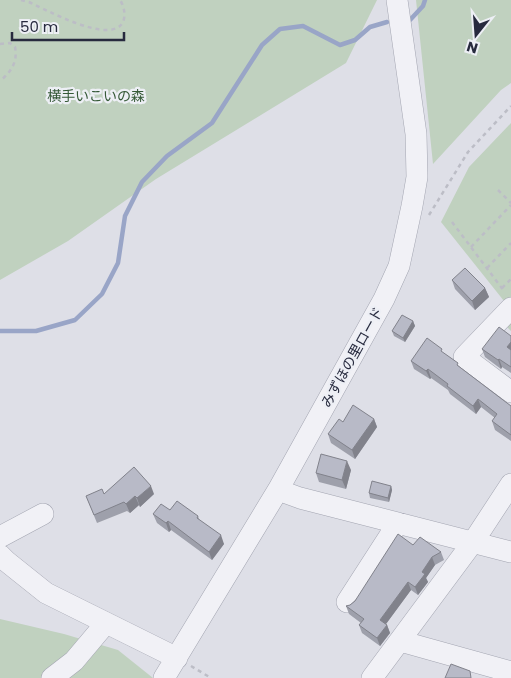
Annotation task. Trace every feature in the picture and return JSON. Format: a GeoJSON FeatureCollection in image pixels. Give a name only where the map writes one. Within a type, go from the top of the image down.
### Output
{"type":"FeatureCollection","features":[{"type":"Feature","properties":{"kind":"street","name":"みずほの里ロード"},"geometry":{"type":"LineString","coordinates":[[164,678],[278,490],[384,299],[399,266],[412,206],[417,169],[416,134],[397,0]]}},
{"type":"Feature","properties":{"kind":"street"},"geometry":{"type":"LineString","coordinates":[[509,301],[464,357],[511,392]]}},
{"type":"Feature","properties":{"kind":"street"},"geometry":{"type":"LineString","coordinates":[[372,678],[473,542],[511,484]]}},
{"type":"Feature","properties":{"kind":"street"},"geometry":{"type":"LineString","coordinates":[[278,490],[300,498],[511,552]]}},
{"type":"Feature","properties":{"kind":"street"},"geometry":{"type":"LineString","coordinates":[[0,537],[43,514]]}},
{"type":"Feature","properties":{"kind":"street"},"geometry":{"type":"LineString","coordinates":[[347,602],[398,523]]}},
{"type":"Feature","properties":{"kind":"street"},"geometry":{"type":"LineString","coordinates":[[0,555],[46,593],[177,658]]}},
{"type":"Feature","properties":{"kind":"street"},"geometry":{"type":"LineString","coordinates":[[52,678],[74,661],[106,623]]}},
{"type":"Feature","properties":{"kind":"street"},"geometry":{"type":"LineString","coordinates":[[400,641],[511,672]]}},
{"type":"Feature","properties":{"kind":"path"},"geometry":{"type":"LineString","coordinates":[[21,0],[81,25],[94,29],[110,30],[120,27],[124,21],[123,4],[120,0]]}},
{"type":"Feature","properties":{"kind":"path"},"geometry":{"type":"LineString","coordinates":[[0,44],[10,43],[15,47],[16,55],[14,64],[0,81]]}},
{"type":"Feature","properties":{"kind":"path"},"geometry":{"type":"LineString","coordinates":[[428,217],[468,152],[511,106]]}},
{"type":"Feature","properties":{"kind":"path"},"geometry":{"type":"LineString","coordinates":[[471,247],[511,204],[498,190]]}},
{"type":"Feature","properties":{"kind":"path"},"geometry":{"type":"LineString","coordinates":[[452,222],[502,288],[509,301]]}},
{"type":"Feature","properties":{"kind":"path"},"geometry":{"type":"LineString","coordinates":[[486,268],[511,243]]}},
{"type":"Feature","properties":{"kind":"path"},"geometry":{"type":"LineString","coordinates":[[502,288],[511,279]]}},
{"type":"Feature","properties":{"kind":"path"},"geometry":{"type":"LineString","coordinates":[[177,658],[211,678]]}},
{"type":"Feature","properties":{"kind":"green space","name":"横手いこいの森"},"geometry":{"type":"Polygon","coordinates":[[[0,0],[377,0],[346,63],[156,179],[68,241],[0,280],[0,0]]]}},
{"type":"Feature","properties":{"kind":"green space"},"geometry":{"type":"Polygon","coordinates":[[[416,0],[511,0],[511,83],[501,90],[433,164],[416,0]]]}},
{"type":"Feature","properties":{"kind":"green space"},"geometry":{"type":"Polygon","coordinates":[[[511,123],[511,331],[508,328],[504,301],[441,222],[469,167],[511,123]]]}},
{"type":"Feature","properties":{"kind":"green space"},"geometry":{"type":"Polygon","coordinates":[[[0,619],[64,634],[118,650],[153,678],[0,678],[0,619]]]}},
{"type":"Feature","properties":{"kind":"building"},"geometry":{"type":"Polygon","coordinates":[[[465,268],[485,288],[472,301],[452,280],[465,268]]]}},
{"type":"Feature","properties":{"kind":"building"},"geometry":{"type":"Polygon","coordinates":[[[402,315],[413,321],[403,338],[392,331],[402,315]]]}},
{"type":"Feature","properties":{"kind":"building"},"geometry":{"type":"Polygon","coordinates":[[[499,327],[511,336],[511,342],[507,347],[511,350],[511,367],[482,349],[499,327]]]}},
{"type":"Feature","properties":{"kind":"building"},"geometry":{"type":"Polygon","coordinates":[[[427,338],[458,363],[457,365],[511,406],[511,435],[492,421],[497,414],[478,399],[473,406],[428,369],[426,371],[411,361],[427,338]]]}},
{"type":"Feature","properties":{"kind":"building"},"geometry":{"type":"Polygon","coordinates":[[[353,405],[374,419],[352,450],[328,434],[339,419],[343,422],[353,405]]]}},
{"type":"Feature","properties":{"kind":"building"},"geometry":{"type":"Polygon","coordinates":[[[321,454],[347,461],[342,480],[316,473],[321,454]]]}},
{"type":"Feature","properties":{"kind":"building"},"geometry":{"type":"Polygon","coordinates":[[[134,467],[151,486],[137,498],[135,496],[126,504],[124,502],[94,515],[86,496],[102,489],[104,494],[134,467]]]}},
{"type":"Feature","properties":{"kind":"building"},"geometry":{"type":"Polygon","coordinates":[[[372,481],[391,486],[388,498],[369,493],[372,481]]]}},
{"type":"Feature","properties":{"kind":"building"},"geometry":{"type":"Polygon","coordinates":[[[177,501],[221,535],[209,552],[168,521],[166,523],[153,514],[161,504],[170,510],[177,501]]]}},
{"type":"Feature","properties":{"kind":"building"},"geometry":{"type":"Polygon","coordinates":[[[398,534],[413,545],[420,537],[441,552],[432,557],[422,572],[425,574],[415,587],[408,582],[380,620],[387,625],[377,638],[359,625],[364,619],[346,606],[355,601],[398,534]]]}},
{"type":"Feature","properties":{"kind":"building"},"geometry":{"type":"Polygon","coordinates":[[[451,664],[470,671],[471,678],[445,678],[451,664]]]}},
{"type":"Feature","properties":{"kind":"waterway"},"geometry":{"type":"LineString","coordinates":[[410,20],[423,6],[425,0]]}},
{"type":"Feature","properties":{"kind":"waterway"},"geometry":{"type":"LineString","coordinates":[[0,331],[36,331],[75,320],[102,294],[118,263],[125,216],[142,182],[167,156],[212,123],[262,45],[280,29],[303,26],[340,45],[355,40],[370,27],[387,22]]}}]}
